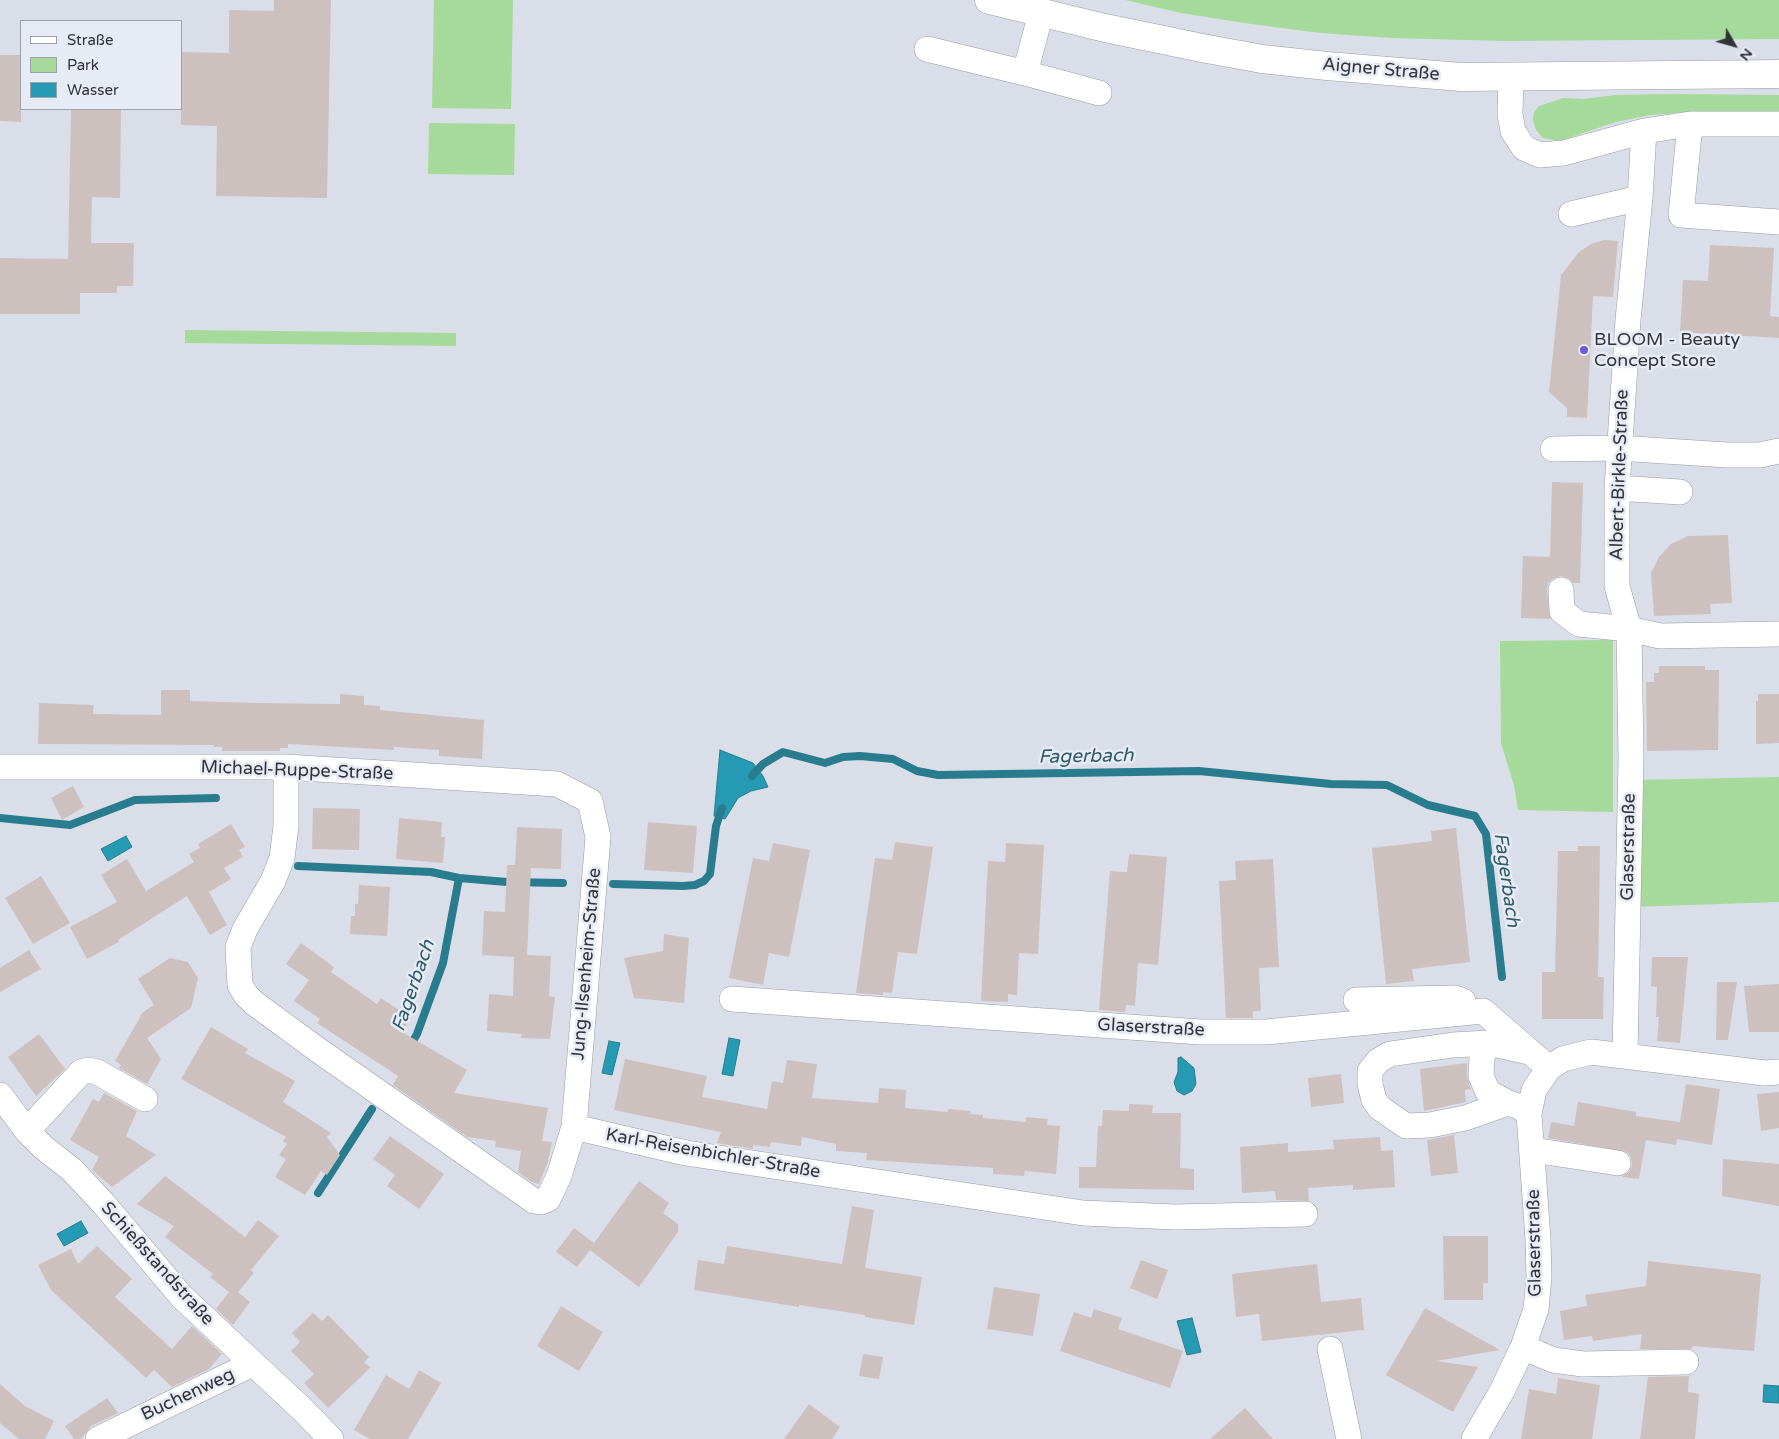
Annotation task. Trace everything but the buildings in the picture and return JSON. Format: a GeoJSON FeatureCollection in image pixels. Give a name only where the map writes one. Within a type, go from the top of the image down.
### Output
{"type":"FeatureCollection","features":[{"type":"Feature","properties":{"kind":"main road","name":"Aigner Straße"},"geometry":{"type":"LineString","coordinates":[[989,0],[1105,28],[1262,59],[1461,77],[1779,74]]}},
{"type":"Feature","properties":{"kind":"street"},"geometry":{"type":"LineString","coordinates":[[1025,74],[1041,13]]}},
{"type":"Feature","properties":{"kind":"street"},"geometry":{"type":"LineString","coordinates":[[927,49],[1099,93]]}},
{"type":"Feature","properties":{"kind":"street"},"geometry":{"type":"LineString","coordinates":[[1511,77],[1510,114],[1513,131],[1520,144],[1540,155],[1564,153],[1644,131],[1690,124],[1779,124]]}},
{"type":"Feature","properties":{"kind":"street"},"geometry":{"type":"LineString","coordinates":[[1690,124],[1681,215],[1779,222]]}},
{"type":"Feature","properties":{"kind":"street","name":"Albert-Birkle-Straße"},"geometry":{"type":"LineString","coordinates":[[1630,759],[1629,630],[1617,586],[1617,488],[1618,448],[1644,131]]}},
{"type":"Feature","properties":{"kind":"street"},"geometry":{"type":"LineString","coordinates":[[1572,214],[1640,198]]}},
{"type":"Feature","properties":{"kind":"street"},"geometry":{"type":"LineString","coordinates":[[1554,449],[1618,448],[1727,455],[1760,455],[1779,451]]}},
{"type":"Feature","properties":{"kind":"street"},"geometry":{"type":"LineString","coordinates":[[1617,488],[1680,492]]}},
{"type":"Feature","properties":{"kind":"street"},"geometry":{"type":"LineString","coordinates":[[1561,590],[1562,611],[1573,620],[1593,626],[1660,636],[1779,634]]}},
{"type":"Feature","properties":{"kind":"street","name":"Glaserstraße"},"geometry":{"type":"LineString","coordinates":[[1625,1055],[1630,759]]}},
{"type":"Feature","properties":{"kind":"street","name":"Michael-Ruppe-Straße"},"geometry":{"type":"LineString","coordinates":[[0,767],[286,767],[557,784],[590,802]]}},
{"type":"Feature","properties":{"kind":"street"},"geometry":{"type":"LineString","coordinates":[[286,767],[286,826],[282,858],[273,881],[245,929],[238,947],[240,985],[254,1003],[534,1201],[548,1199],[554,1189],[569,1150],[574,1127]]}},
{"type":"Feature","properties":{"kind":"street","name":"Jung-Ilsenheim-Straße"},"geometry":{"type":"LineString","coordinates":[[574,1127],[598,837],[590,802]]}},
{"type":"Feature","properties":{"kind":"street"},"geometry":{"type":"LineString","coordinates":[[1356,1000],[1455,998],[1483,1011],[1540,1060]]}},
{"type":"Feature","properties":{"kind":"street","name":"Glaserstraße"},"geometry":{"type":"LineString","coordinates":[[732,999],[1200,1032],[1266,1032],[1483,1011]]}},
{"type":"Feature","properties":{"kind":"street"},"geometry":{"type":"LineString","coordinates":[[1518,1108],[1430,1125],[1406,1126],[1393,1120],[1374,1100],[1370,1084],[1370,1071],[1378,1061],[1390,1054],[1453,1045],[1489,1043],[1540,1060]]}},
{"type":"Feature","properties":{"kind":"street"},"geometry":{"type":"LineString","coordinates":[[1489,1043],[1482,1057],[1481,1076],[1488,1092],[1518,1108]]}},
{"type":"Feature","properties":{"kind":"street","name":"Glaserstraße"},"geometry":{"type":"LineString","coordinates":[[1474,1439],[1502,1391],[1523,1347],[1538,1294],[1533,1150],[1518,1108],[1534,1090],[1540,1060],[1563,1059],[1591,1052],[1765,1073],[1779,1072]]}},
{"type":"Feature","properties":{"kind":"street"},"geometry":{"type":"LineString","coordinates":[[27,1131],[81,1072],[89,1070],[97,1072],[145,1099]]}},
{"type":"Feature","properties":{"kind":"street","name":"Schießstandstraße"},"geometry":{"type":"LineString","coordinates":[[0,1095],[27,1131],[44,1148],[72,1170],[103,1203],[182,1297],[303,1410],[331,1439]]}},
{"type":"Feature","properties":{"kind":"street","name":"Karl-Reisenbichler-Straße"},"geometry":{"type":"LineString","coordinates":[[574,1127],[686,1153],[1083,1213],[1175,1218],[1305,1214]]}},
{"type":"Feature","properties":{"kind":"street"},"geometry":{"type":"LineString","coordinates":[[1533,1150],[1618,1163]]}},
{"type":"Feature","properties":{"kind":"street"},"geometry":{"type":"LineString","coordinates":[[1523,1347],[1553,1360],[1583,1364],[1686,1362]]}},
{"type":"Feature","properties":{"kind":"street"},"geometry":{"type":"LineString","coordinates":[[1330,1349],[1349,1439]]}},
{"type":"Feature","properties":{"kind":"street","name":"Buchenweg"},"geometry":{"type":"LineString","coordinates":[[98,1439],[252,1364]]}},
{"type":"Feature","properties":{"kind":"green space"},"geometry":{"type":"Polygon","coordinates":[[[434,0],[513,0],[511,109],[432,108],[434,0]]]}},
{"type":"Feature","properties":{"kind":"green space"},"geometry":{"type":"Polygon","coordinates":[[[1125,0],[1779,0],[1779,39],[1503,41],[1392,38],[1321,33],[1251,24],[1181,13],[1125,0]]]}},
{"type":"Feature","properties":{"kind":"green space"},"geometry":{"type":"Polygon","coordinates":[[[1615,95],[1779,95],[1779,113],[1732,114],[1709,111],[1650,115],[1616,122],[1559,141],[1543,138],[1536,130],[1533,120],[1534,112],[1539,106],[1563,98],[1584,99],[1615,95]]]}},
{"type":"Feature","properties":{"kind":"green space"},"geometry":{"type":"Polygon","coordinates":[[[429,123],[515,124],[514,175],[428,174],[429,123]]]}},
{"type":"Feature","properties":{"kind":"green space"},"geometry":{"type":"Polygon","coordinates":[[[185,330],[456,333],[456,346],[185,343],[185,330]]]}},
{"type":"Feature","properties":{"kind":"green space"},"geometry":{"type":"Polygon","coordinates":[[[1613,640],[1613,812],[1518,810],[1514,785],[1501,743],[1500,641],[1613,640]]]}},
{"type":"Feature","properties":{"kind":"green space"},"geometry":{"type":"Polygon","coordinates":[[[1779,777],[1779,902],[1631,907],[1633,780],[1779,777]]]}},
{"type":"Feature","properties":{"kind":"water"},"geometry":{"type":"Polygon","coordinates":[[[720,750],[753,763],[763,776],[768,787],[751,791],[738,798],[725,819],[714,816],[720,750]]]}},
{"type":"Feature","properties":{"kind":"water"},"geometry":{"type":"Polygon","coordinates":[[[126,836],[132,847],[108,861],[101,849],[126,836]]]}},
{"type":"Feature","properties":{"kind":"water"},"geometry":{"type":"Polygon","coordinates":[[[729,1038],[740,1040],[733,1076],[722,1074],[729,1038]]]}},
{"type":"Feature","properties":{"kind":"water"},"geometry":{"type":"Polygon","coordinates":[[[609,1041],[620,1043],[612,1075],[602,1073],[609,1041]]]}},
{"type":"Feature","properties":{"kind":"water"},"geometry":{"type":"Polygon","coordinates":[[[1181,1057],[1194,1068],[1196,1084],[1192,1091],[1184,1095],[1177,1091],[1174,1082],[1178,1072],[1178,1058],[1181,1057]]]}},
{"type":"Feature","properties":{"kind":"water"},"geometry":{"type":"Polygon","coordinates":[[[81,1221],[88,1233],[64,1246],[57,1234],[81,1221]]]}},
{"type":"Feature","properties":{"kind":"water"},"geometry":{"type":"Polygon","coordinates":[[[1192,1318],[1201,1352],[1187,1355],[1177,1321],[1192,1318]]]}},
{"type":"Feature","properties":{"kind":"water"},"geometry":{"type":"Polygon","coordinates":[[[1764,1385],[1779,1386],[1779,1403],[1763,1402],[1764,1385]]]}},
{"type":"Feature","properties":{"kind":"waterway","name":"Fagerbach"},"geometry":{"type":"LineString","coordinates":[[752,776],[763,764],[783,752],[825,763],[843,757],[860,756],[893,759],[917,771],[938,775],[1199,771],[1331,784],[1387,785],[1428,805],[1475,816],[1486,834],[1502,977]]}},
{"type":"Feature","properties":{"kind":"waterway","name":"Fagerbach"},"geometry":{"type":"LineString","coordinates":[[0,818],[70,825],[135,800],[216,798]]}},
{"type":"Feature","properties":{"kind":"waterway","name":"Fagerbach"},"geometry":{"type":"LineString","coordinates":[[613,884],[683,886],[695,885],[704,881],[710,874],[716,826],[722,808]]}},
{"type":"Feature","properties":{"kind":"waterway","name":"Fagerbach"},"geometry":{"type":"LineString","coordinates":[[298,866],[431,872],[459,878],[507,882],[563,883]]}},
{"type":"Feature","properties":{"kind":"waterway","name":"Fagerbach"},"geometry":{"type":"LineString","coordinates":[[410,1046],[417,1034],[443,963],[459,878]]}},
{"type":"Feature","properties":{"kind":"waterway","name":"Fagerbach"},"geometry":{"type":"LineString","coordinates":[[318,1193],[372,1109]]}},
{"type":"Feature","properties":{"kind":"place","name":"BLOOM - Beauty Concept Store"},"geometry":{"type":"Point","coordinates":[1584,350]}}]}
